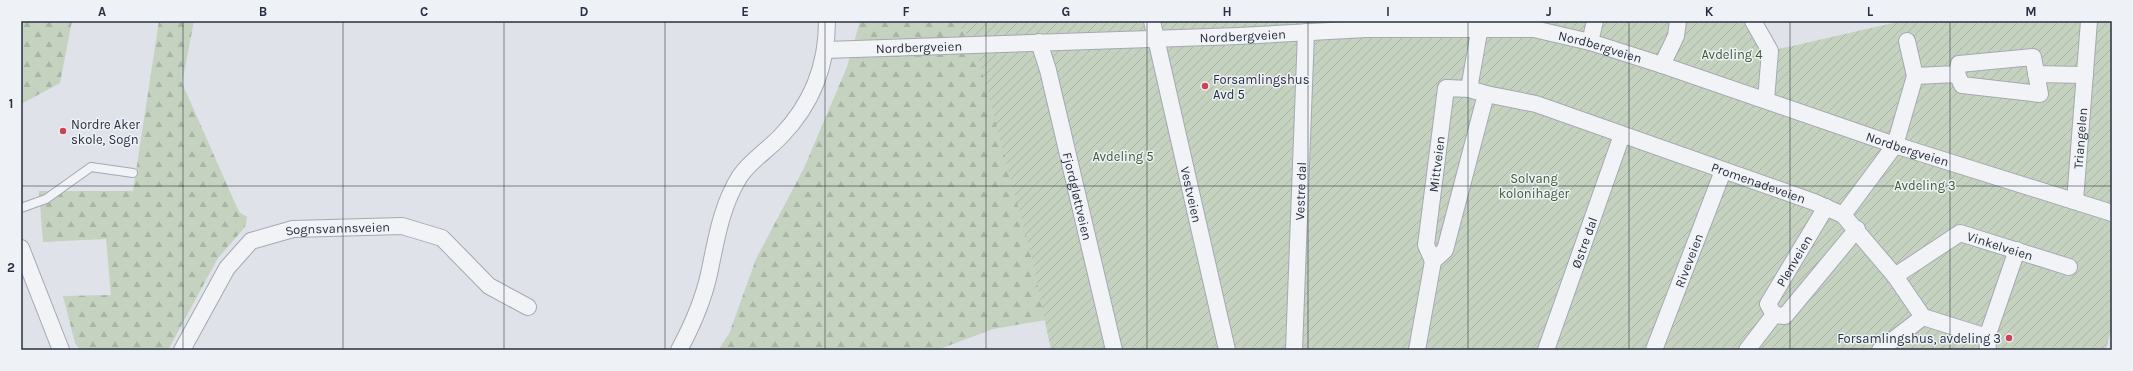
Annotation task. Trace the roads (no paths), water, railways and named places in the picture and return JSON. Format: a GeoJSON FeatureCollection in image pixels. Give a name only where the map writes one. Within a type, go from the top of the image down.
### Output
{"type":"FeatureCollection","features":[{"type":"Feature","properties":{"kind":"street"},"geometry":{"type":"LineString","coordinates":[[679,350],[697,313],[709,275],[716,238],[735,186],[750,164],[781,136],[793,122],[816,83],[826,50],[827,21]]}},
{"type":"Feature","properties":{"kind":"street","name":"Vestveien"},"geometry":{"type":"LineString","coordinates":[[1152,21],[1227,350]]}},
{"type":"Feature","properties":{"kind":"street"},"geometry":{"type":"LineString","coordinates":[[1590,42],[1595,21]]}},
{"type":"Feature","properties":{"kind":"street"},"geometry":{"type":"LineString","coordinates":[[1662,65],[1676,36],[1678,21]]}},
{"type":"Feature","properties":{"kind":"street"},"geometry":{"type":"LineString","coordinates":[[1753,21],[1770,51],[1766,100]]}},
{"type":"Feature","properties":{"kind":"street","name":"Triangelen"},"geometry":{"type":"LineString","coordinates":[[2075,201],[2089,21]]}},
{"type":"Feature","properties":{"kind":"street"},"geometry":{"type":"LineString","coordinates":[[1469,89],[1481,24]]}},
{"type":"Feature","properties":{"kind":"street","name":"Nordbergveien"},"geometry":{"type":"LineString","coordinates":[[826,50],[1306,32],[1366,25],[1481,24],[1534,29],[1590,42],[1766,100],[1895,145],[2112,213]]}},
{"type":"Feature","properties":{"kind":"street","name":"Vestre dal"},"geometry":{"type":"LineString","coordinates":[[1294,350],[1306,32]]}},
{"type":"Feature","properties":{"kind":"street"},"geometry":{"type":"LineString","coordinates":[[1843,215],[1895,145],[1914,76],[1907,41]]}},
{"type":"Feature","properties":{"kind":"street","name":"Fjordgløttveien"},"geometry":{"type":"LineString","coordinates":[[1039,42],[1048,70],[1114,350]]}},
{"type":"Feature","properties":{"kind":"street"},"geometry":{"type":"LineString","coordinates":[[2033,57],[2040,94],[1962,85],[1957,74],[1959,64],[2033,57]]}},
{"type":"Feature","properties":{"kind":"street"},"geometry":{"type":"LineString","coordinates":[[1914,76],[1957,74]]}},
{"type":"Feature","properties":{"kind":"street"},"geometry":{"type":"LineString","coordinates":[[2036,74],[2085,75]]}},
{"type":"Feature","properties":{"kind":"street","name":"Mittveien"},"geometry":{"type":"LineString","coordinates":[[1417,350],[1434,261],[1445,250],[1486,94],[1469,89],[1446,88],[1426,246],[1434,261]]}},
{"type":"Feature","properties":{"kind":"street","name":"Promenadeveien"},"geometry":{"type":"LineString","coordinates":[[1486,94],[1536,104],[1826,207],[1843,215],[1857,229],[1895,276],[1923,317]]}},
{"type":"Feature","properties":{"kind":"street","name":"Østre dal"},"geometry":{"type":"LineString","coordinates":[[1546,350],[1622,135]]}},
{"type":"Feature","properties":{"kind":"street","name":"Riveveien"},"geometry":{"type":"LineString","coordinates":[[1654,350],[1723,171]]}},
{"type":"Feature","properties":{"kind":"street","name":"Plenveien"},"geometry":{"type":"LineString","coordinates":[[1826,207],[1768,304],[1774,315],[1785,316],[1857,229]]}},
{"type":"Feature","properties":{"kind":"street","name":"Sognsvannsveien"},"geometry":{"type":"LineString","coordinates":[[182,350],[227,268],[251,241],[293,229],[402,226],[442,238],[489,286],[528,307]]}},
{"type":"Feature","properties":{"kind":"street","name":"Vinkelveien"},"geometry":{"type":"LineString","coordinates":[[1895,276],[1960,233],[2070,267]]}},
{"type":"Feature","properties":{"kind":"street"},"geometry":{"type":"LineString","coordinates":[[21,248],[61,350]]}},
{"type":"Feature","properties":{"kind":"street"},"geometry":{"type":"LineString","coordinates":[[1880,350],[1923,317],[1988,344],[2017,250]]}},
{"type":"Feature","properties":{"kind":"street"},"geometry":{"type":"LineString","coordinates":[[1747,350],[1774,315]]}},
{"type":"Feature","properties":{"kind":"lane"},"geometry":{"type":"LineString","coordinates":[[21,208],[46,199],[91,167],[133,173]]}},
{"type":"Feature","properties":{"kind":"place","name":"Forsamlingshus Avd 5"},"geometry":{"type":"Point","coordinates":[1205,86]}},
{"type":"Feature","properties":{"kind":"place","name":"Nordre Aker skole, Sogn"},"geometry":{"type":"Point","coordinates":[63,131]}},
{"type":"Feature","properties":{"kind":"place","name":"Forsamlingshus, avdeling 3"},"geometry":{"type":"Point","coordinates":[2009,338]}},
{"type":"Feature","properties":{"kind":"park label","name":"Avdeling 4"},"geometry":{"type":"Point","coordinates":[1732,54]}},
{"type":"Feature","properties":{"kind":"park label","name":"Avdeling 5"},"geometry":{"type":"Point","coordinates":[1123,156]}},
{"type":"Feature","properties":{"kind":"park label","name":"Avdeling 3"},"geometry":{"type":"Point","coordinates":[1925,185]}},
{"type":"Feature","properties":{"kind":"park label","name":"Solvang kolonihager"},"geometry":{"type":"Point","coordinates":[1534,186]}}]}
